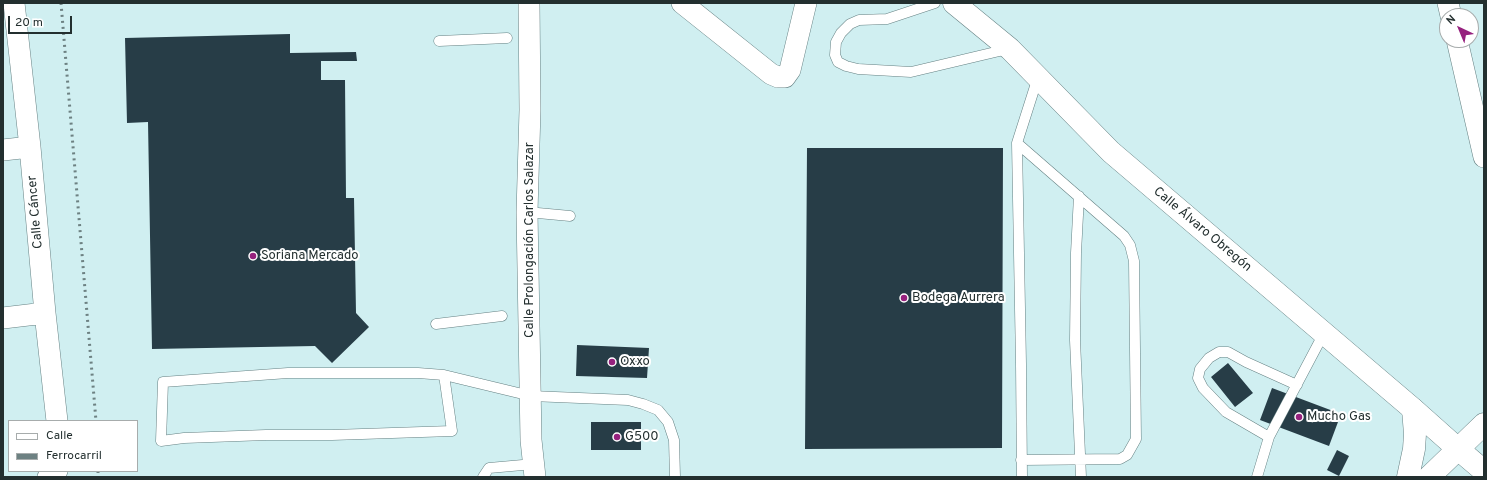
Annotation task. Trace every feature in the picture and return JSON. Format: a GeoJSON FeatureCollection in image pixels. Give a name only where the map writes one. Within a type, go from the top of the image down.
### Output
{"type":"FeatureCollection","features":[{"type":"Feature","properties":{"kind":"street","name":"Calle Cáncer"},"geometry":{"type":"LineString","coordinates":[[14,3],[30,147],[44,313],[57,420]]}},
{"type":"Feature","properties":{"kind":"street","name":"Calle Prolongación Carlos Salazar"},"geometry":{"type":"LineString","coordinates":[[528,3],[530,110],[527,212],[532,440],[535,470]]}},
{"type":"Feature","properties":{"kind":"street"},"geometry":{"type":"LineString","coordinates":[[682,3],[771,74],[778,77],[785,77],[790,70],[806,3]]}},
{"type":"Feature","properties":{"kind":"street","name":"Calle Álvaro Obregón"},"geometry":{"type":"LineString","coordinates":[[954,3],[1010,49],[1111,152],[1484,471]]}},
{"type":"Feature","properties":{"kind":"street"},"geometry":{"type":"LineString","coordinates":[[1459,48],[1484,157]]}},
{"type":"Feature","properties":{"kind":"street"},"geometry":{"type":"LineString","coordinates":[[3,150],[30,147]]}},
{"type":"Feature","properties":{"kind":"street"},"geometry":{"type":"LineString","coordinates":[[3,318],[44,313]]}},
{"type":"Feature","properties":{"kind":"street"},"geometry":{"type":"LineString","coordinates":[[1408,477],[1414,449],[1415,434],[1413,409]]}},
{"type":"Feature","properties":{"kind":"street"},"geometry":{"type":"LineString","coordinates":[[1429,477],[1484,424]]}},
{"type":"Feature","properties":{"kind":"lane"},"geometry":{"type":"LineString","coordinates":[[935,3],[887,19],[859,20],[850,24],[841,33],[836,42],[835,55],[838,62],[858,69],[911,72],[1010,49]]}},
{"type":"Feature","properties":{"kind":"lane"},"geometry":{"type":"LineString","coordinates":[[439,41],[507,38]]}},
{"type":"Feature","properties":{"kind":"lane"},"geometry":{"type":"LineString","coordinates":[[1022,477],[1022,364],[1017,143],[1038,77]]}},
{"type":"Feature","properties":{"kind":"lane"},"geometry":{"type":"LineString","coordinates":[[1017,143],[1124,236],[1130,245],[1134,261],[1136,439],[1127,455],[1120,459],[1021,460]]}},
{"type":"Feature","properties":{"kind":"lane"},"geometry":{"type":"LineString","coordinates":[[1079,196],[1076,253],[1075,340],[1081,477]]}},
{"type":"Feature","properties":{"kind":"lane"},"geometry":{"type":"LineString","coordinates":[[527,212],[570,216]]}},
{"type":"Feature","properties":{"kind":"lane"},"geometry":{"type":"LineString","coordinates":[[436,324],[502,316]]}},
{"type":"Feature","properties":{"kind":"lane"},"geometry":{"type":"LineString","coordinates":[[1257,477],[1268,437],[1324,333]]}},
{"type":"Feature","properties":{"kind":"lane"},"geometry":{"type":"LineString","coordinates":[[1268,437],[1226,412],[1203,388],[1198,378],[1200,369],[1209,358],[1219,352],[1228,352],[1246,362],[1297,385]]}},
{"type":"Feature","properties":{"kind":"lane"},"geometry":{"type":"LineString","coordinates":[[444,375],[452,431],[332,435],[266,435],[184,438],[161,441],[163,382],[288,373],[410,373],[444,375],[531,396],[628,400],[644,404],[658,410],[668,422],[674,440],[675,477]]}},
{"type":"Feature","properties":{"kind":"lane"},"geometry":{"type":"LineString","coordinates":[[483,477],[489,468],[535,470]]}},
{"type":"Feature","properties":{"kind":"building","name":"Soriana Mercado"},"geometry":{"type":"Polygon","coordinates":[[[290,34],[290,53],[356,52],[357,61],[321,61],[321,80],[345,80],[346,198],[354,198],[356,313],[369,327],[332,363],[315,346],[152,349],[148,122],[127,123],[125,38],[290,34]]]}},
{"type":"Feature","properties":{"kind":"building","name":"Bodega Aurrera"},"geometry":{"type":"Polygon","coordinates":[[[807,148],[1003,148],[1002,448],[805,449],[807,148]]]}},
{"type":"Feature","properties":{"kind":"building","name":"Oxxo"},"geometry":{"type":"Polygon","coordinates":[[[577,345],[649,348],[647,378],[576,376],[577,345]]]}},
{"type":"Feature","properties":{"kind":"building"},"geometry":{"type":"Polygon","coordinates":[[[1228,363],[1253,393],[1235,407],[1211,377],[1228,363]]]}},
{"type":"Feature","properties":{"kind":"building"},"geometry":{"type":"Polygon","coordinates":[[[1272,388],[1341,414],[1329,446],[1260,420],[1272,388]]]}},
{"type":"Feature","properties":{"kind":"building"},"geometry":{"type":"Polygon","coordinates":[[[591,422],[641,422],[641,450],[591,450],[591,422]]]}},
{"type":"Feature","properties":{"kind":"building"},"geometry":{"type":"Polygon","coordinates":[[[1337,450],[1349,456],[1339,476],[1327,470],[1337,450]]]}},
{"type":"Feature","properties":{"kind":"railway"},"geometry":{"type":"LineString","coordinates":[[61,3],[96,420]]}},
{"type":"Feature","properties":{"kind":"railway"},"geometry":{"type":"LineString","coordinates":[[98,472],[98,477]]}},
{"type":"Feature","properties":{"kind":"place","name":"Soriana Mercado"},"geometry":{"type":"Point","coordinates":[253,256]}},
{"type":"Feature","properties":{"kind":"place","name":"Bodega Aurrera"},"geometry":{"type":"Point","coordinates":[904,298]}},
{"type":"Feature","properties":{"kind":"place","name":"Oxxo"},"geometry":{"type":"Point","coordinates":[612,362]}},
{"type":"Feature","properties":{"kind":"place","name":"Mucho Gas"},"geometry":{"type":"Point","coordinates":[1299,417]}},
{"type":"Feature","properties":{"kind":"place","name":"G500"},"geometry":{"type":"Point","coordinates":[617,437]}}]}
